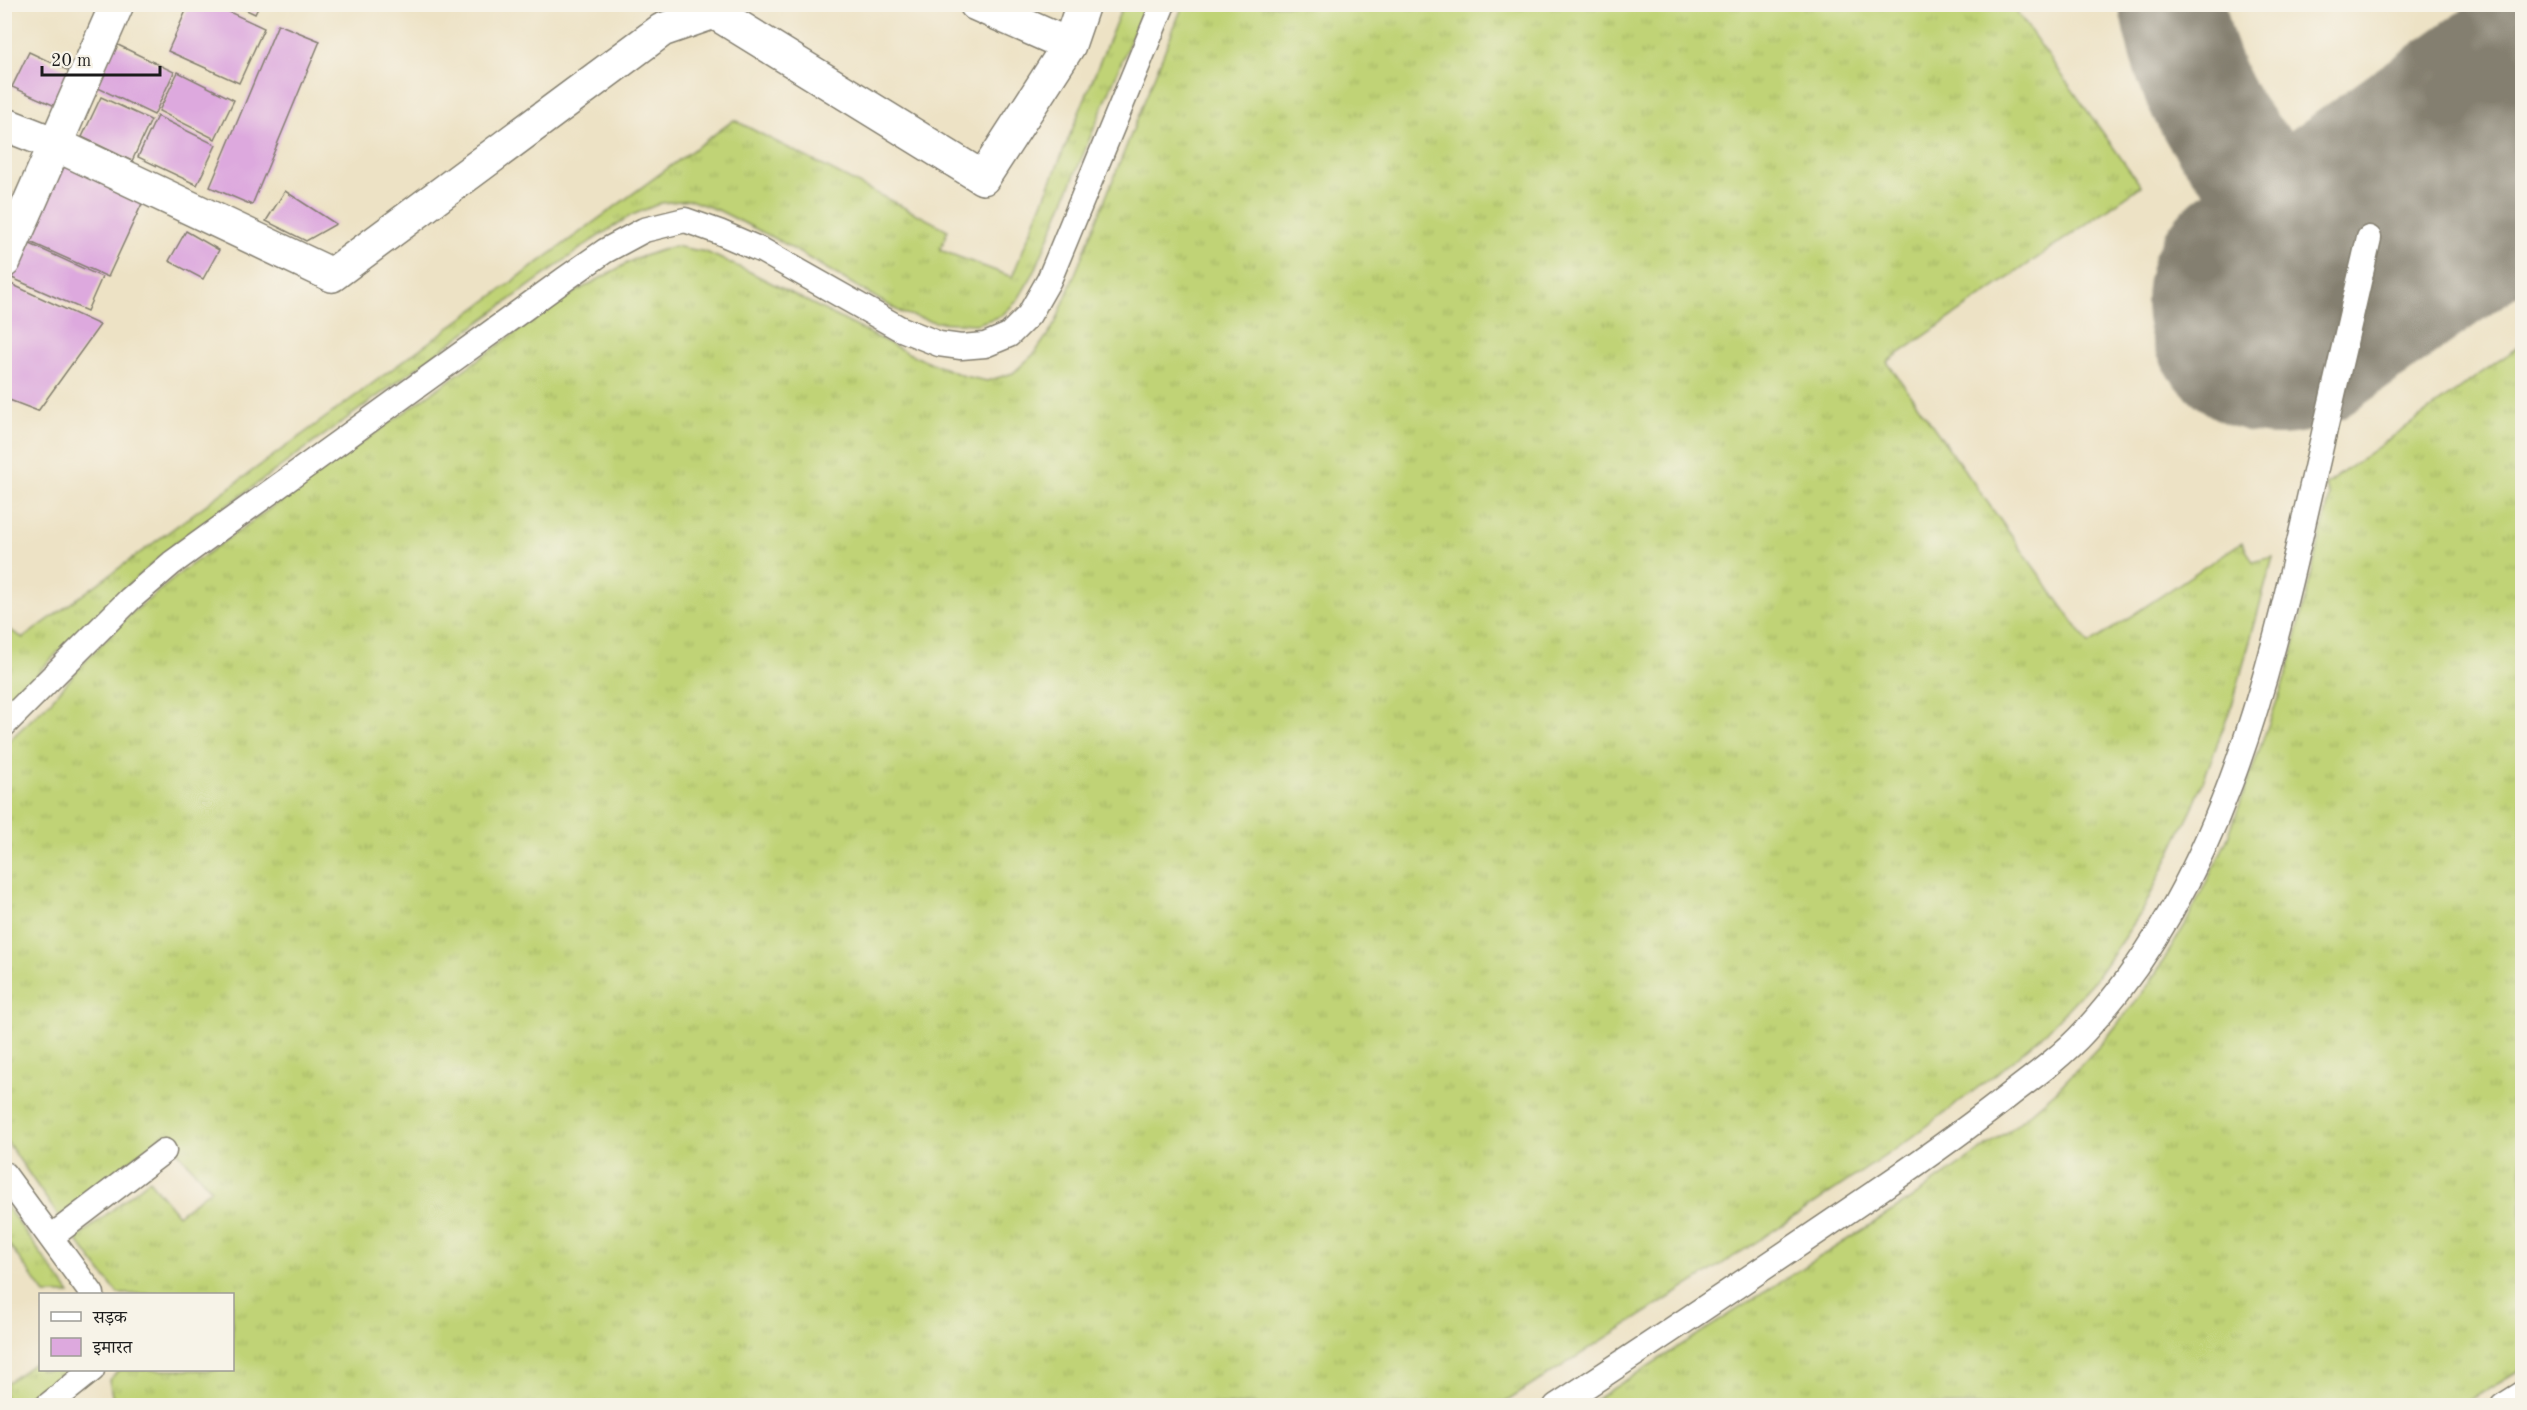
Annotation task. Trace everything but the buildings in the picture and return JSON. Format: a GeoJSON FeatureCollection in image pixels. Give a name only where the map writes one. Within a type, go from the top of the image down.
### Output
{"type":"FeatureCollection","features":[{"type":"Feature","properties":{"kind":"street"},"geometry":{"type":"LineString","coordinates":[[4,261],[117,4]]}},
{"type":"Feature","properties":{"kind":"street"},"geometry":{"type":"LineString","coordinates":[[976,4],[1069,45]]}},
{"type":"Feature","properties":{"kind":"street"},"geometry":{"type":"LineString","coordinates":[[4,124],[55,144],[332,275],[662,30],[714,12],[983,178],[1069,45],[1083,4]]}},
{"type":"Feature","properties":{"kind":"lane"},"geometry":{"type":"LineString","coordinates":[[4,725],[130,599],[172,563],[565,279],[605,251],[644,230],[685,220],[719,232],[762,251],[899,328],[939,344],[961,347],[985,345],[1010,335],[1029,315],[1050,280],[1163,4]]}},
{"type":"Feature","properties":{"kind":"lane"},"geometry":{"type":"LineString","coordinates":[[1556,1406],[1678,1327],[1964,1131],[2045,1068],[2083,1034],[2117,993],[2151,946],[2187,885],[2222,806],[2263,686],[2287,596],[2369,238]]}},
{"type":"Feature","properties":{"kind":"lane"},"geometry":{"type":"LineString","coordinates":[[51,1237],[164,1151]]}},
{"type":"Feature","properties":{"kind":"lane"},"geometry":{"type":"LineString","coordinates":[[4,1174],[91,1293]]}},
{"type":"Feature","properties":{"kind":"lane"},"geometry":{"type":"LineString","coordinates":[[47,1406],[76,1395],[91,1371]]}},
{"type":"Feature","properties":{"kind":"lane"},"geometry":{"type":"LineString","coordinates":[[2503,1406],[2523,1394]]}},
{"type":"Feature","properties":{"kind":"green space"},"geometry":{"type":"Polygon","coordinates":[[[1123,5],[1145,5],[1035,271],[1017,301],[1001,316],[976,324],[935,322],[902,313],[776,239],[720,211],[690,200],[661,203],[630,216],[591,241],[177,542],[81,628],[5,708],[5,627],[23,638],[734,120],[948,230],[940,250],[1012,277],[1123,5]]]}},
{"type":"Feature","properties":{"kind":"green space"},"geometry":{"type":"Polygon","coordinates":[[[1183,5],[2012,5],[2141,186],[1887,362],[2089,644],[2242,542],[2253,562],[2273,557],[2233,702],[2196,800],[2143,910],[2096,978],[2047,1031],[2005,1067],[1906,1142],[1758,1241],[1501,1405],[114,1405],[109,1380],[118,1371],[234,1371],[234,1293],[117,1293],[76,1239],[149,1180],[178,1215],[211,1189],[163,1135],[59,1217],[5,1139],[4,745],[50,702],[130,615],[184,570],[511,336],[577,291],[635,259],[674,246],[706,252],[914,356],[964,376],[987,381],[1013,373],[1035,353],[1055,324],[1183,5]]]}},
{"type":"Feature","properties":{"kind":"green space"},"geometry":{"type":"Polygon","coordinates":[[[2522,344],[2522,1369],[2460,1406],[1587,1405],[1900,1206],[2010,1130],[2055,1092],[2105,1040],[2150,983],[2185,925],[2227,840],[2288,670],[2330,496],[2325,485],[2522,344]]]}},
{"type":"Feature","properties":{"kind":"green space"},"geometry":{"type":"Polygon","coordinates":[[[5,1204],[69,1293],[44,1293],[5,1239],[5,1204]]]}},
{"type":"Feature","properties":{"kind":"green space"},"geometry":{"type":"Polygon","coordinates":[[[39,1360],[39,1371],[80,1371],[37,1405],[5,1405],[4,1385],[39,1360]]]}},
{"type":"Feature","properties":{"kind":"taxiway"},"geometry":{"type":"LineString","coordinates":[[2172,4],[2190,70],[2204,102],[2222,131],[2260,174],[2283,193],[2308,209],[2361,234],[2389,242],[2417,246],[2471,240],[2499,231],[2522,220]]}},
{"type":"Feature","properties":{"kind":"runway"},"geometry":{"type":"LineString","coordinates":[[2279,302],[2522,129]]}}]}
